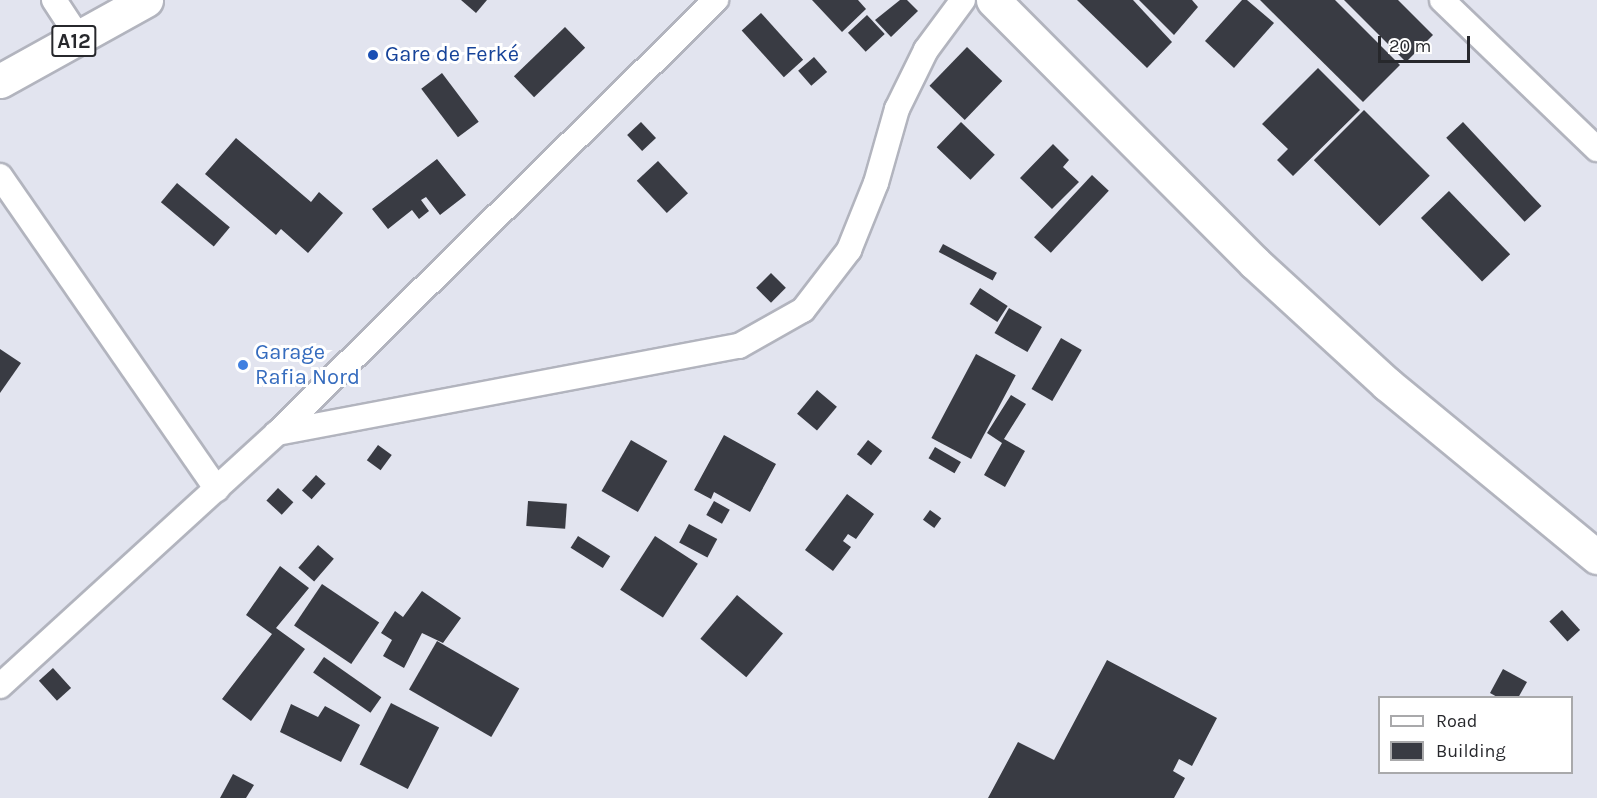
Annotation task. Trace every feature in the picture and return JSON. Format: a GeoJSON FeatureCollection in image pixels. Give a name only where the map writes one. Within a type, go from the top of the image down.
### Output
{"type":"FeatureCollection","features":[{"type":"Feature","properties":{"kind":"street"},"geometry":{"type":"LineString","coordinates":[[54,0],[79,39]]}},
{"type":"Feature","properties":{"kind":"street","name":"A12"},"geometry":{"type":"LineString","coordinates":[[0,81],[146,0]]}},
{"type":"Feature","properties":{"kind":"street"},"geometry":{"type":"LineString","coordinates":[[0,686],[277,433],[716,0]]}},
{"type":"Feature","properties":{"kind":"street"},"geometry":{"type":"LineString","coordinates":[[277,433],[739,346],[803,310],[849,250],[876,183],[897,109],[926,50],[963,0]]}},
{"type":"Feature","properties":{"kind":"street"},"geometry":{"type":"LineString","coordinates":[[993,0],[1255,264],[1387,384],[1597,557]]}},
{"type":"Feature","properties":{"kind":"street"},"geometry":{"type":"LineString","coordinates":[[1442,0],[1597,149]]}},
{"type":"Feature","properties":{"kind":"street"},"geometry":{"type":"LineString","coordinates":[[0,176],[217,489]]}},
{"type":"Feature","properties":{"kind":"building"},"geometry":{"type":"Polygon","coordinates":[[[461,0],[487,0],[476,13],[461,0]]]}},
{"type":"Feature","properties":{"kind":"building"},"geometry":{"type":"Polygon","coordinates":[[[812,0],[858,0],[866,9],[842,32],[812,0]]]}},
{"type":"Feature","properties":{"kind":"building"},"geometry":{"type":"Polygon","coordinates":[[[900,0],[907,0],[918,11],[891,37],[875,20],[900,0]]]}},
{"type":"Feature","properties":{"kind":"building"},"geometry":{"type":"Polygon","coordinates":[[[1077,0],[1133,0],[1172,42],[1147,68],[1077,0]]]}},
{"type":"Feature","properties":{"kind":"building"},"geometry":{"type":"Polygon","coordinates":[[[1139,0],[1192,0],[1198,7],[1174,35],[1139,0]]]}},
{"type":"Feature","properties":{"kind":"building"},"geometry":{"type":"Polygon","coordinates":[[[1242,0],[1247,0],[1274,23],[1234,68],[1205,41],[1242,0]]]}},
{"type":"Feature","properties":{"kind":"building"},"geometry":{"type":"Polygon","coordinates":[[[1260,0],[1335,0],[1400,65],[1363,102],[1260,0]]]}},
{"type":"Feature","properties":{"kind":"building"},"geometry":{"type":"Polygon","coordinates":[[[1344,0],[1398,0],[1433,35],[1406,62],[1344,0]]]}},
{"type":"Feature","properties":{"kind":"building"},"geometry":{"type":"Polygon","coordinates":[[[761,13],[803,60],[784,77],[742,30],[761,13]]]}},
{"type":"Feature","properties":{"kind":"building"},"geometry":{"type":"Polygon","coordinates":[[[867,15],[885,34],[866,52],[848,33],[867,15]]]}},
{"type":"Feature","properties":{"kind":"building"},"geometry":{"type":"Polygon","coordinates":[[[565,27],[585,48],[534,97],[514,76],[565,27]]]}},
{"type":"Feature","properties":{"kind":"building"},"geometry":{"type":"Polygon","coordinates":[[[967,47],[1002,81],[965,120],[929,86],[967,47]]]}},
{"type":"Feature","properties":{"kind":"building"},"geometry":{"type":"Polygon","coordinates":[[[814,57],[827,72],[811,86],[798,71],[814,57]]]}},
{"type":"Feature","properties":{"kind":"building"},"geometry":{"type":"Polygon","coordinates":[[[1318,68],[1360,110],[1293,176],[1277,160],[1288,149],[1262,124],[1318,68]]]}},
{"type":"Feature","properties":{"kind":"building"},"geometry":{"type":"Polygon","coordinates":[[[442,73],[479,122],[458,137],[421,89],[442,73]]]}},
{"type":"Feature","properties":{"kind":"building"},"geometry":{"type":"Polygon","coordinates":[[[1364,110],[1430,176],[1380,226],[1314,160],[1364,110]]]}},
{"type":"Feature","properties":{"kind":"building"},"geometry":{"type":"Polygon","coordinates":[[[641,122],[656,138],[642,151],[627,135],[641,122]]]}},
{"type":"Feature","properties":{"kind":"building"},"geometry":{"type":"Polygon","coordinates":[[[961,122],[995,155],[970,180],[937,147],[961,122]]]}},
{"type":"Feature","properties":{"kind":"building"},"geometry":{"type":"Polygon","coordinates":[[[1463,122],[1541,206],[1525,222],[1446,138],[1463,122]]]}},
{"type":"Feature","properties":{"kind":"building"},"geometry":{"type":"Polygon","coordinates":[[[236,138],[311,202],[319,192],[343,213],[308,253],[281,229],[276,235],[205,174],[236,138]]]}},
{"type":"Feature","properties":{"kind":"building"},"geometry":{"type":"Polygon","coordinates":[[[1053,144],[1069,160],[1063,167],[1079,182],[1052,209],[1020,178],[1053,144]]]}},
{"type":"Feature","properties":{"kind":"building"},"geometry":{"type":"Polygon","coordinates":[[[437,159],[466,195],[440,215],[426,197],[421,200],[429,211],[419,219],[412,210],[388,229],[372,209],[437,159]]]}},
{"type":"Feature","properties":{"kind":"building"},"geometry":{"type":"Polygon","coordinates":[[[658,161],[688,193],[667,213],[637,181],[658,161]]]}},
{"type":"Feature","properties":{"kind":"building"},"geometry":{"type":"Polygon","coordinates":[[[1092,175],[1109,191],[1051,253],[1034,237],[1092,175]]]}},
{"type":"Feature","properties":{"kind":"building"},"geometry":{"type":"Polygon","coordinates":[[[177,183],[230,227],[214,247],[161,202],[177,183]]]}},
{"type":"Feature","properties":{"kind":"building"},"geometry":{"type":"Polygon","coordinates":[[[1449,191],[1510,254],[1482,281],[1421,218],[1449,191]]]}},
{"type":"Feature","properties":{"kind":"building"},"geometry":{"type":"Polygon","coordinates":[[[943,244],[997,273],[993,281],[939,252],[943,244]]]}},
{"type":"Feature","properties":{"kind":"building"},"geometry":{"type":"Polygon","coordinates":[[[771,273],[786,288],[771,303],[756,288],[771,273]]]}},
{"type":"Feature","properties":{"kind":"building"},"geometry":{"type":"Polygon","coordinates":[[[980,288],[1008,306],[997,322],[970,304],[980,288]]]}},
{"type":"Feature","properties":{"kind":"building"},"geometry":{"type":"Polygon","coordinates":[[[1009,308],[1042,327],[1027,352],[994,333],[1009,308]]]}},
{"type":"Feature","properties":{"kind":"building"},"geometry":{"type":"Polygon","coordinates":[[[1061,338],[1082,350],[1052,401],[1032,389],[1061,338]]]}},
{"type":"Feature","properties":{"kind":"building"},"geometry":{"type":"Polygon","coordinates":[[[0,349],[21,363],[0,393],[0,349]]]}},
{"type":"Feature","properties":{"kind":"building"},"geometry":{"type":"Polygon","coordinates":[[[976,354],[1016,375],[971,459],[931,438],[976,354]]]}},
{"type":"Feature","properties":{"kind":"building"},"geometry":{"type":"Polygon","coordinates":[[[817,390],[837,407],[817,430],[797,414],[817,390]]]}},
{"type":"Feature","properties":{"kind":"building"},"geometry":{"type":"Polygon","coordinates":[[[1011,395],[1026,404],[1004,439],[1025,451],[1005,487],[984,475],[1002,443],[987,433],[1011,395]]]}},
{"type":"Feature","properties":{"kind":"building"},"geometry":{"type":"Polygon","coordinates":[[[724,435],[776,464],[750,512],[714,492],[711,499],[694,490],[724,435]]]}},
{"type":"Feature","properties":{"kind":"building"},"geometry":{"type":"Polygon","coordinates":[[[631,440],[667,461],[638,512],[602,491],[631,440]]]}},
{"type":"Feature","properties":{"kind":"building"},"geometry":{"type":"Polygon","coordinates":[[[868,440],[882,451],[871,465],[857,454],[868,440]]]}},
{"type":"Feature","properties":{"kind":"building"},"geometry":{"type":"Polygon","coordinates":[[[378,445],[392,455],[381,470],[367,460],[378,445]]]}},
{"type":"Feature","properties":{"kind":"building"},"geometry":{"type":"Polygon","coordinates":[[[935,447],[961,462],[954,473],[928,458],[935,447]]]}},
{"type":"Feature","properties":{"kind":"building"},"geometry":{"type":"Polygon","coordinates":[[[316,475],[326,484],[312,499],[302,491],[316,475]]]}},
{"type":"Feature","properties":{"kind":"building"},"geometry":{"type":"Polygon","coordinates":[[[278,488],[293,502],[282,515],[266,500],[278,488]]]}},
{"type":"Feature","properties":{"kind":"building"},"geometry":{"type":"Polygon","coordinates":[[[847,494],[874,514],[856,539],[848,534],[843,541],[851,547],[833,571],[805,550],[847,494]]]}},
{"type":"Feature","properties":{"kind":"building"},"geometry":{"type":"Polygon","coordinates":[[[528,501],[567,504],[565,529],[526,526],[528,501]]]}},
{"type":"Feature","properties":{"kind":"building"},"geometry":{"type":"Polygon","coordinates":[[[714,501],[730,510],[722,524],[706,515],[714,501]]]}},
{"type":"Feature","properties":{"kind":"building"},"geometry":{"type":"Polygon","coordinates":[[[930,510],[941,518],[934,528],[923,520],[930,510]]]}},
{"type":"Feature","properties":{"kind":"building"},"geometry":{"type":"Polygon","coordinates":[[[689,524],[717,539],[707,558],[679,543],[689,524]]]}},
{"type":"Feature","properties":{"kind":"building"},"geometry":{"type":"Polygon","coordinates":[[[578,536],[610,556],[603,568],[571,548],[578,536]]]}},
{"type":"Feature","properties":{"kind":"building"},"geometry":{"type":"Polygon","coordinates":[[[655,536],[698,564],[663,617],[620,590],[655,536]]]}},
{"type":"Feature","properties":{"kind":"building"},"geometry":{"type":"Polygon","coordinates":[[[318,545],[334,559],[314,581],[298,568],[318,545]]]}},
{"type":"Feature","properties":{"kind":"building"},"geometry":{"type":"Polygon","coordinates":[[[280,566],[309,588],[276,628],[305,649],[251,721],[222,699],[272,634],[246,615],[280,566]]]}},
{"type":"Feature","properties":{"kind":"building"},"geometry":{"type":"Polygon","coordinates":[[[322,584],[379,623],[351,664],[294,625],[322,584]]]}},
{"type":"Feature","properties":{"kind":"building"},"geometry":{"type":"Polygon","coordinates":[[[422,591],[461,618],[443,643],[422,633],[404,668],[383,656],[392,640],[381,633],[395,611],[403,617],[422,591]]]}},
{"type":"Feature","properties":{"kind":"building"},"geometry":{"type":"Polygon","coordinates":[[[737,595],[783,634],[746,677],[700,639],[737,595]]]}},
{"type":"Feature","properties":{"kind":"building"},"geometry":{"type":"Polygon","coordinates":[[[1562,610],[1580,630],[1567,641],[1549,621],[1562,610]]]}},
{"type":"Feature","properties":{"kind":"building"},"geometry":{"type":"Polygon","coordinates":[[[437,641],[519,688],[491,737],[409,689],[437,641]]]}},
{"type":"Feature","properties":{"kind":"building"},"geometry":{"type":"Polygon","coordinates":[[[324,657],[381,697],[370,713],[313,673],[324,657]]]}},
{"type":"Feature","properties":{"kind":"building"},"geometry":{"type":"Polygon","coordinates":[[[1107,660],[1217,718],[1192,766],[1179,759],[1173,771],[1185,778],[1174,798],[988,798],[1018,742],[1054,760],[1107,660]]]}},
{"type":"Feature","properties":{"kind":"building"},"geometry":{"type":"Polygon","coordinates":[[[53,668],[71,688],[57,701],[39,681],[53,668]]]}},
{"type":"Feature","properties":{"kind":"building"},"geometry":{"type":"Polygon","coordinates":[[[1503,669],[1527,682],[1519,696],[1495,696],[1490,693],[1503,669]]]}},
{"type":"Feature","properties":{"kind":"building"},"geometry":{"type":"Polygon","coordinates":[[[391,703],[439,728],[408,789],[360,764],[391,703]]]}},
{"type":"Feature","properties":{"kind":"building"},"geometry":{"type":"Polygon","coordinates":[[[291,704],[318,717],[325,706],[360,725],[341,762],[280,732],[291,704]]]}},
{"type":"Feature","properties":{"kind":"building"},"geometry":{"type":"Polygon","coordinates":[[[233,774],[254,785],[246,798],[220,798],[233,774]]]}},
{"type":"Feature","properties":{"kind":"place","name":"Gare de Ferké"},"geometry":{"type":"Point","coordinates":[373,55]}},
{"type":"Feature","properties":{"kind":"place","name":"Garage Rafia Nord"},"geometry":{"type":"Point","coordinates":[243,365]}}]}
